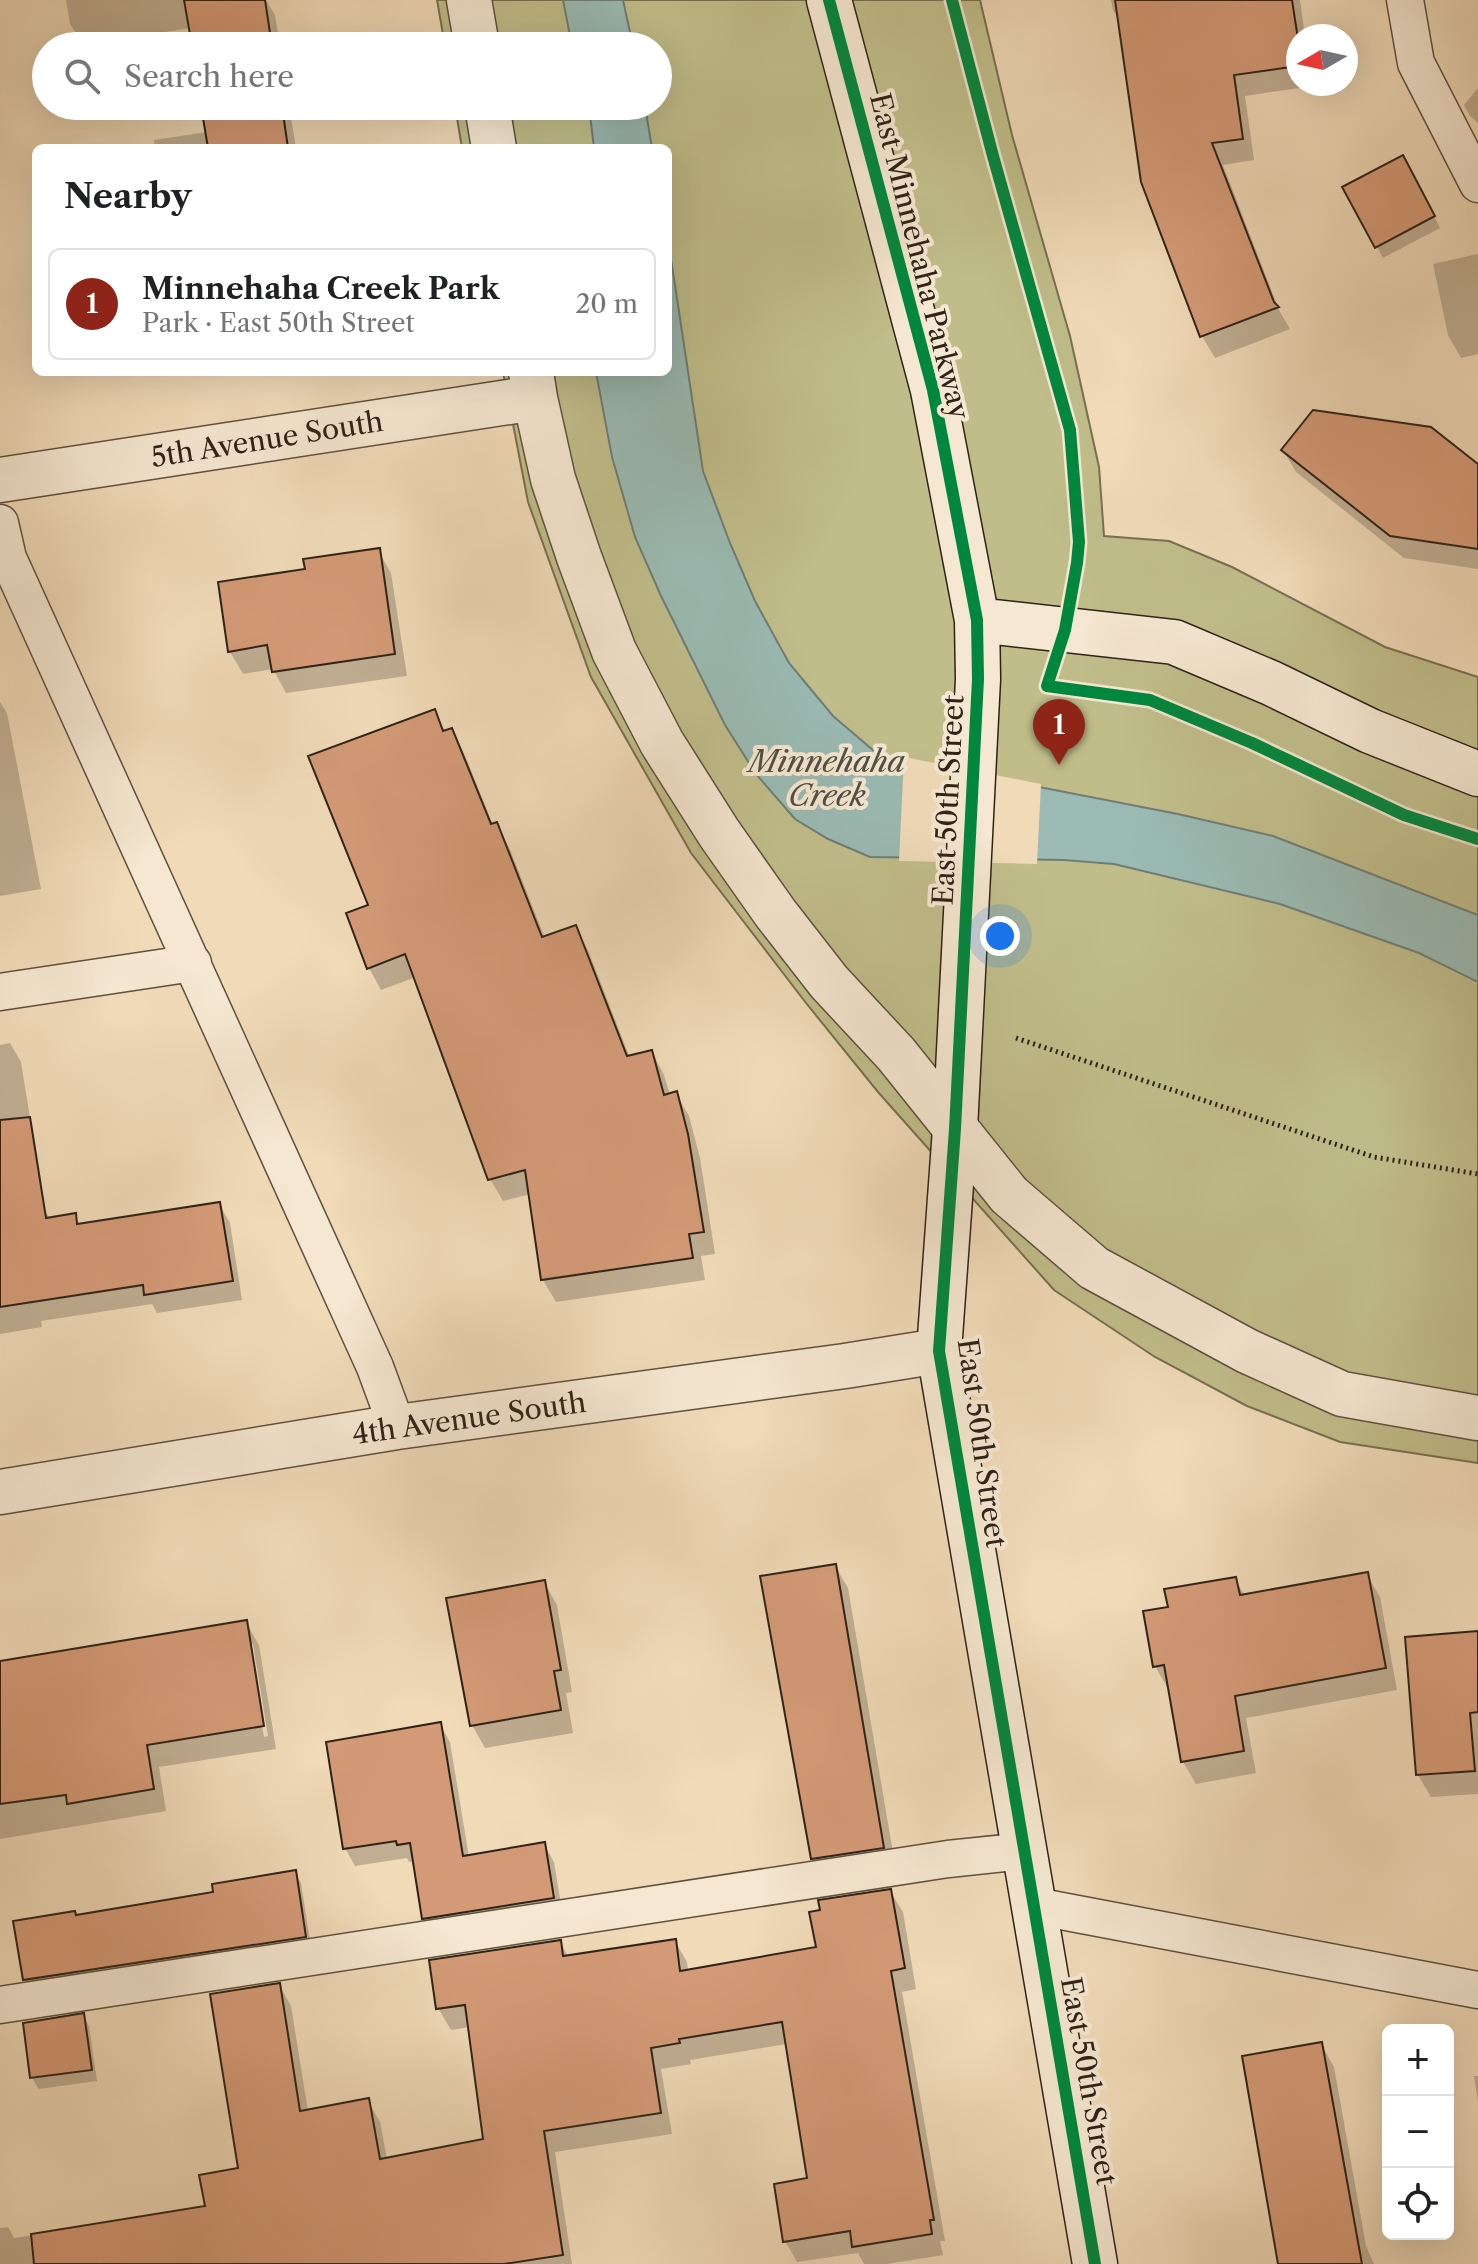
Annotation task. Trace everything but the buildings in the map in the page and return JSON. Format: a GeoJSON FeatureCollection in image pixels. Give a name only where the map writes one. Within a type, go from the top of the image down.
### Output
{"type":"FeatureCollection","features":[{"type":"Feature","properties":{"kind":"street"},"geometry":{"type":"LineString","coordinates":[[469,0],[475,32]]}},
{"type":"Feature","properties":{"kind":"street","name":"East Minnehaha Parkway"},"geometry":{"type":"LineString","coordinates":[[829,0],[933,390],[977,620]]}},
{"type":"Feature","properties":{"kind":"street"},"geometry":{"type":"LineString","coordinates":[[489,120],[493,144]]}},
{"type":"Feature","properties":{"kind":"street"},"geometry":{"type":"LineString","coordinates":[[533,385],[553,479],[579,557],[614,651],[662,743],[719,833],[838,995],[896,1054],[1009,1195],[1094,1268],[1247,1351],[1342,1394],[1478,1418]]}},
{"type":"Feature","properties":{"kind":"street","name":"5th Avenue South"},"geometry":{"type":"LineString","coordinates":[[0,480],[533,385]]}},
{"type":"Feature","properties":{"kind":"street"},"geometry":{"type":"LineString","coordinates":[[977,620],[1174,642],[1271,683],[1370,731],[1478,774]]}},
{"type":"Feature","properties":{"kind":"street","name":"East 50th Street"},"geometry":{"type":"LineString","coordinates":[[977,620],[978,679],[955,1129],[939,1351],[1095,2264]]}},
{"type":"Feature","properties":{"kind":"street","name":"4th Avenue South"},"geometry":{"type":"LineString","coordinates":[[0,1492],[397,1427],[939,1351]]}},
{"type":"Feature","properties":{"kind":"lane"},"geometry":{"type":"LineString","coordinates":[[1405,0],[1416,63],[1478,184]]}},
{"type":"Feature","properties":{"kind":"lane"},"geometry":{"type":"LineString","coordinates":[[0,523],[8,558],[375,1367],[397,1427]]}},
{"type":"Feature","properties":{"kind":"lane"},"geometry":{"type":"LineString","coordinates":[[0,992],[193,963]]}},
{"type":"Feature","properties":{"kind":"lane"},"geometry":{"type":"LineString","coordinates":[[0,2005],[948,1859],[1025,1851]]}},
{"type":"Feature","properties":{"kind":"lane"},"geometry":{"type":"LineString","coordinates":[[1035,1906],[1478,1990]]}},
{"type":"Feature","properties":{"kind":"path"},"geometry":{"type":"LineString","coordinates":[[960,1021],[1374,1157],[1478,1174]]}},
{"type":"Feature","properties":{"kind":"shaded area"},"geometry":{"type":"Polygon","coordinates":[[[437,0],[980,0],[1012,135],[1070,336],[1099,467],[1104,536],[1169,541],[1232,567],[1385,647],[1478,677],[1478,1463],[1340,1442],[1247,1406],[1155,1357],[1054,1290],[878,1092],[691,853],[591,677],[528,502],[504,376],[672,376],[672,144],[461,144],[457,120],[672,120],[672,32],[443,32],[437,0]]]}},
{"type":"Feature","properties":{"kind":"water"},"geometry":{"type":"Polygon","coordinates":[[[563,0],[623,0],[630,32],[569,32],[563,0]]]}},
{"type":"Feature","properties":{"kind":"water"},"geometry":{"type":"Polygon","coordinates":[[[591,120],[647,120],[651,144],[594,144],[591,120]]]}},
{"type":"Feature","properties":{"kind":"water","name":"Minnehaha Creek"},"geometry":{"type":"Polygon","coordinates":[[[672,266],[703,471],[755,601],[789,663],[833,716],[880,756],[1178,814],[1273,836],[1478,915],[1478,982],[1419,953],[1280,904],[1114,864],[1064,860],[870,857],[828,839],[795,819],[756,774],[725,725],[635,537],[612,457],[597,376],[672,376],[672,266]]]}},
{"type":"Feature","properties":{"kind":"pier"},"geometry":{"type":"Polygon","coordinates":[[[904,757],[1041,784],[1037,864],[899,861],[904,757]]]}},
{"type":"Feature","properties":{"kind":"cycle path"},"geometry":{"type":"LineString","coordinates":[[829,0],[933,390],[977,620],[978,679],[955,1129],[939,1351],[1095,2264]]}},
{"type":"Feature","properties":{"kind":"cycle path"},"geometry":{"type":"LineString","coordinates":[[952,0],[1070,430],[1079,542],[1065,630],[1047,686],[1150,700],[1252,743],[1404,815],[1478,839]]}},
{"type":"Feature","properties":{"kind":"place","name":"Minnehaha Creek Park"},"geometry":{"type":"Point","coordinates":[1059,765]}}]}
